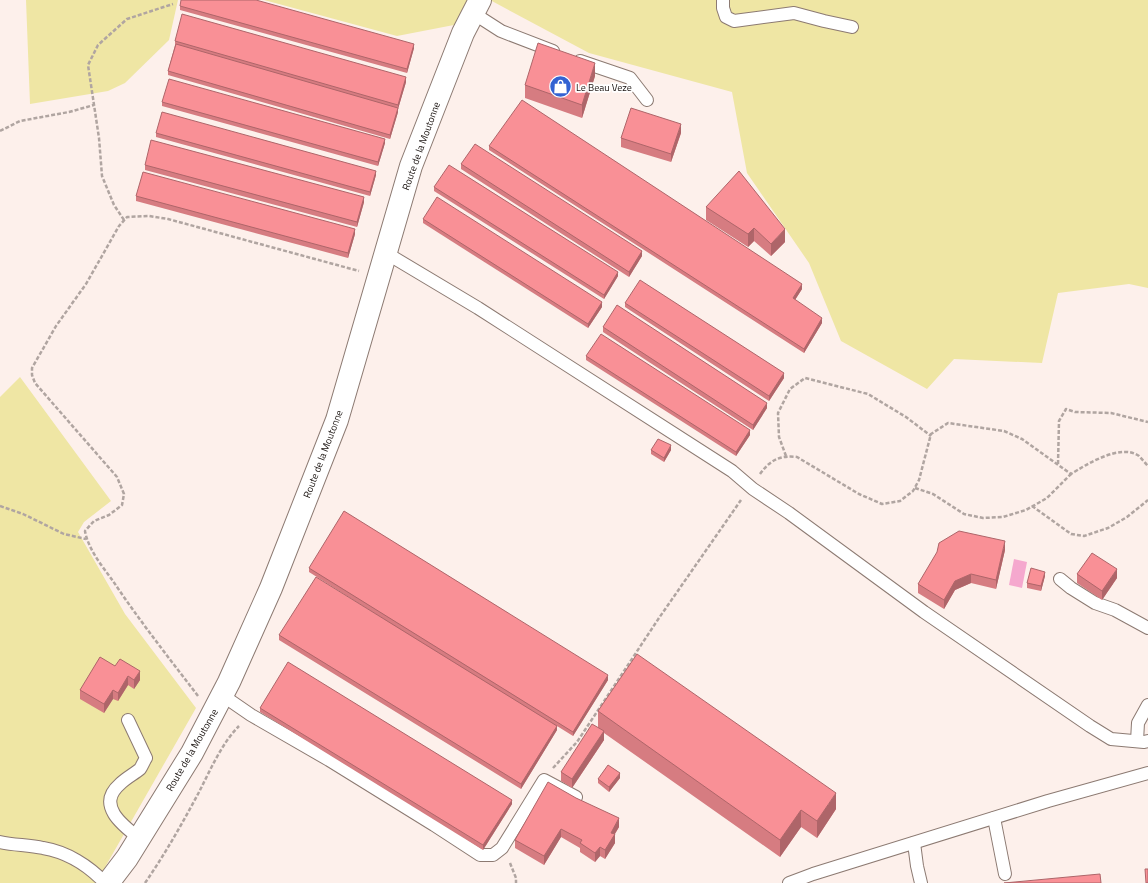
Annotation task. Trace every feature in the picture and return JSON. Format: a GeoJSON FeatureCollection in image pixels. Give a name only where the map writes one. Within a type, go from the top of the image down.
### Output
{"type":"FeatureCollection","features":[{"type":"Feature","properties":{"kind":"main road","name":"Route de la Moutonne"},"geometry":{"type":"LineString","coordinates":[[108,883],[127,858],[192,754],[218,704],[271,588],[337,420],[411,166],[463,33],[476,7]]}},
{"type":"Feature","properties":{"kind":"lane"},"geometry":{"type":"LineString","coordinates":[[723,0],[723,8],[726,17],[734,21],[794,13],[852,27]]}},
{"type":"Feature","properties":{"kind":"lane"},"geometry":{"type":"LineString","coordinates":[[476,7],[501,31],[630,78],[647,100]]}},
{"type":"Feature","properties":{"kind":"lane"},"geometry":{"type":"LineString","coordinates":[[386,253],[478,308],[732,471],[751,487],[924,612],[1111,739],[1142,741],[1138,723],[1148,705]]}},
{"type":"Feature","properties":{"kind":"lane"},"geometry":{"type":"LineString","coordinates":[[1060,579],[1071,588],[1095,603],[1115,610],[1148,628]]}},
{"type":"Feature","properties":{"kind":"lane"},"geometry":{"type":"LineString","coordinates":[[218,704],[251,714],[329,760],[480,855],[493,854],[502,848],[544,780],[576,797]]}},
{"type":"Feature","properties":{"kind":"lane"},"geometry":{"type":"LineString","coordinates":[[128,720],[146,758],[140,768],[118,785],[111,796],[111,806],[114,816],[139,838]]}},
{"type":"Feature","properties":{"kind":"lane"},"geometry":{"type":"LineString","coordinates":[[789,883],[813,874],[1048,801],[1148,773]]}},
{"type":"Feature","properties":{"kind":"lane"},"geometry":{"type":"LineString","coordinates":[[994,818],[1005,874]]}},
{"type":"Feature","properties":{"kind":"lane"},"geometry":{"type":"LineString","coordinates":[[0,842],[44,848],[66,855],[93,870],[105,883]]}},
{"type":"Feature","properties":{"kind":"lane"},"geometry":{"type":"LineString","coordinates":[[914,843],[916,866],[921,883]]}},
{"type":"Feature","properties":{"kind":"path"},"geometry":{"type":"LineString","coordinates":[[124,220],[114,205],[102,176],[99,138],[88,65],[98,45],[127,19],[173,4]]}},
{"type":"Feature","properties":{"kind":"path"},"geometry":{"type":"LineString","coordinates":[[0,131],[20,121],[69,112],[94,105]]}},
{"type":"Feature","properties":{"kind":"path"},"geometry":{"type":"LineString","coordinates":[[218,704],[199,698],[132,609],[99,561],[86,539],[85,531],[94,521],[109,515],[122,505],[124,494],[117,477],[35,383],[32,375],[32,368],[56,326],[86,284],[127,216],[149,216],[168,220],[378,276]]}},
{"type":"Feature","properties":{"kind":"path"},"geometry":{"type":"LineString","coordinates":[[786,456],[779,437],[778,413],[790,389],[805,378],[868,394],[906,417],[931,436]]}},
{"type":"Feature","properties":{"kind":"path"},"geometry":{"type":"LineString","coordinates":[[1058,465],[1059,421],[1066,409],[1075,412],[1111,413],[1148,422]]}},
{"type":"Feature","properties":{"kind":"path"},"geometry":{"type":"LineString","coordinates":[[544,780],[577,742],[658,618],[768,464],[786,456],[797,457],[859,494],[882,504],[900,501],[913,491],[919,480],[931,434],[948,423],[1004,431],[1022,439],[1071,474]]}},
{"type":"Feature","properties":{"kind":"path"},"geometry":{"type":"LineString","coordinates":[[915,488],[933,494],[964,514],[983,518],[1003,517],[1026,510],[1047,498],[1071,474],[1087,463],[1108,454],[1124,452],[1138,455],[1148,466]]}},
{"type":"Feature","properties":{"kind":"path"},"geometry":{"type":"LineString","coordinates":[[1032,506],[1071,534],[1084,536],[1108,528],[1126,517],[1148,500]]}},
{"type":"Feature","properties":{"kind":"path"},"geometry":{"type":"LineString","coordinates":[[0,506],[23,514],[64,534],[86,539]]}},
{"type":"Feature","properties":{"kind":"path"},"geometry":{"type":"LineString","coordinates":[[145,883],[166,852],[233,732],[251,714]]}},
{"type":"Feature","properties":{"kind":"path"},"geometry":{"type":"LineString","coordinates":[[502,848],[516,878],[516,883]]}},
{"type":"Feature","properties":{"kind":"shaded area"},"geometry":{"type":"Polygon","coordinates":[[[26,0],[178,0],[169,40],[125,83],[108,91],[30,104],[26,0]]]}},
{"type":"Feature","properties":{"kind":"shaded area"},"geometry":{"type":"Polygon","coordinates":[[[264,0],[471,0],[459,24],[397,36],[264,0]]]}},
{"type":"Feature","properties":{"kind":"shaded area"},"geometry":{"type":"Polygon","coordinates":[[[490,0],[1148,0],[1148,288],[1129,284],[1058,293],[1042,363],[954,359],[927,389],[841,341],[809,263],[747,173],[732,92],[589,53],[490,0]]]}},
{"type":"Feature","properties":{"kind":"shaded area"},"geometry":{"type":"Polygon","coordinates":[[[20,377],[111,501],[84,522],[78,532],[125,614],[196,708],[96,883],[0,883],[0,397],[20,377]]]}},
{"type":"Feature","properties":{"kind":"shaded area"},"geometry":{"type":"Polygon","coordinates":[[[1014,559],[1027,562],[1022,588],[1009,585],[1014,559]]]}},
{"type":"Feature","properties":{"kind":"building"},"geometry":{"type":"Polygon","coordinates":[[[181,0],[256,0],[414,44],[407,69],[180,6],[181,0]]]}},
{"type":"Feature","properties":{"kind":"building"},"geometry":{"type":"Polygon","coordinates":[[[182,14],[406,77],[398,105],[175,41],[182,14]]]}},
{"type":"Feature","properties":{"kind":"building","name":"Le Beau Veze"},"geometry":{"type":"Polygon","coordinates":[[[538,43],[595,63],[582,105],[525,85],[538,43]]]}},
{"type":"Feature","properties":{"kind":"building"},"geometry":{"type":"Polygon","coordinates":[[[176,44],[398,108],[390,135],[168,71],[176,44]]]}},
{"type":"Feature","properties":{"kind":"building"},"geometry":{"type":"Polygon","coordinates":[[[169,79],[385,139],[378,162],[162,102],[169,79]]]}},
{"type":"Feature","properties":{"kind":"building"},"geometry":{"type":"Polygon","coordinates":[[[522,100],[802,284],[793,298],[822,318],[804,349],[489,146],[522,100]]]}},
{"type":"Feature","properties":{"kind":"building"},"geometry":{"type":"Polygon","coordinates":[[[631,108],[681,124],[671,154],[621,138],[631,108]]]}},
{"type":"Feature","properties":{"kind":"building"},"geometry":{"type":"Polygon","coordinates":[[[162,112],[376,171],[370,192],[156,133],[162,112]]]}},
{"type":"Feature","properties":{"kind":"building"},"geometry":{"type":"Polygon","coordinates":[[[151,140],[364,197],[357,222],[145,165],[151,140]]]}},
{"type":"Feature","properties":{"kind":"building"},"geometry":{"type":"Polygon","coordinates":[[[475,144],[642,251],[629,272],[461,164],[475,144]]]}},
{"type":"Feature","properties":{"kind":"building"},"geometry":{"type":"Polygon","coordinates":[[[449,165],[618,272],[604,295],[434,187],[449,165]]]}},
{"type":"Feature","properties":{"kind":"building"},"geometry":{"type":"Polygon","coordinates":[[[739,171],[785,229],[771,244],[754,228],[748,234],[706,207],[739,171]]]}},
{"type":"Feature","properties":{"kind":"building"},"geometry":{"type":"Polygon","coordinates":[[[143,172],[355,229],[348,253],[136,196],[143,172]]]}},
{"type":"Feature","properties":{"kind":"building"},"geometry":{"type":"Polygon","coordinates":[[[437,197],[602,302],[588,324],[423,219],[437,197]]]}},
{"type":"Feature","properties":{"kind":"building"},"geometry":{"type":"Polygon","coordinates":[[[640,280],[784,373],[769,396],[625,303],[640,280]]]}},
{"type":"Feature","properties":{"kind":"building"},"geometry":{"type":"Polygon","coordinates":[[[617,305],[767,403],[753,425],[603,327],[617,305]]]}},
{"type":"Feature","properties":{"kind":"building"},"geometry":{"type":"Polygon","coordinates":[[[601,334],[750,430],[736,452],[586,356],[601,334]]]}},
{"type":"Feature","properties":{"kind":"building"},"geometry":{"type":"Polygon","coordinates":[[[658,439],[671,445],[664,458],[651,450],[658,439]]]}},
{"type":"Feature","properties":{"kind":"building"},"geometry":{"type":"Polygon","coordinates":[[[344,511],[608,675],[573,732],[309,568],[344,511]]]}},
{"type":"Feature","properties":{"kind":"building"},"geometry":{"type":"Polygon","coordinates":[[[959,531],[1005,541],[996,580],[971,574],[955,581],[944,600],[918,584],[937,552],[939,543],[959,531]]]}},
{"type":"Feature","properties":{"kind":"building"},"geometry":{"type":"Polygon","coordinates":[[[1092,553],[1117,569],[1102,591],[1077,574],[1092,553]]]}},
{"type":"Feature","properties":{"kind":"building"},"geometry":{"type":"Polygon","coordinates":[[[1031,568],[1045,572],[1041,586],[1027,583],[1031,568]]]}},
{"type":"Feature","properties":{"kind":"building"},"geometry":{"type":"Polygon","coordinates":[[[316,577],[557,726],[521,784],[279,635],[316,577]]]}},
{"type":"Feature","properties":{"kind":"building"},"geometry":{"type":"Polygon","coordinates":[[[637,654],[836,793],[817,821],[801,810],[780,840],[598,711],[637,654]]]}},
{"type":"Feature","properties":{"kind":"building"},"geometry":{"type":"Polygon","coordinates":[[[100,657],[115,666],[120,659],[140,671],[134,680],[128,676],[118,693],[113,690],[104,704],[80,690],[100,657]]]}},
{"type":"Feature","properties":{"kind":"building"},"geometry":{"type":"Polygon","coordinates":[[[288,662],[512,800],[483,845],[260,708],[288,662]]]}},
{"type":"Feature","properties":{"kind":"building"},"geometry":{"type":"Polygon","coordinates":[[[592,724],[604,731],[572,779],[561,772],[592,724]]]}},
{"type":"Feature","properties":{"kind":"building"},"geometry":{"type":"Polygon","coordinates":[[[608,765],[620,773],[609,787],[598,779],[608,765]]]}},
{"type":"Feature","properties":{"kind":"building"},"geometry":{"type":"Polygon","coordinates":[[[548,782],[576,798],[619,818],[611,833],[615,834],[605,850],[600,847],[595,853],[580,843],[582,840],[561,829],[544,856],[515,840],[548,782]]]}},
{"type":"Feature","properties":{"kind":"building"},"geometry":{"type":"Polygon","coordinates":[[[1145,869],[1148,869],[1148,883],[1146,883],[1145,869]]]}},
{"type":"Feature","properties":{"kind":"building"},"geometry":{"type":"Polygon","coordinates":[[[1100,874],[1101,883],[1004,883],[1100,874]]]}},
{"type":"Feature","properties":{"kind":"place","name":"Le Beau Veze"},"geometry":{"type":"Point","coordinates":[560,87]}}]}
